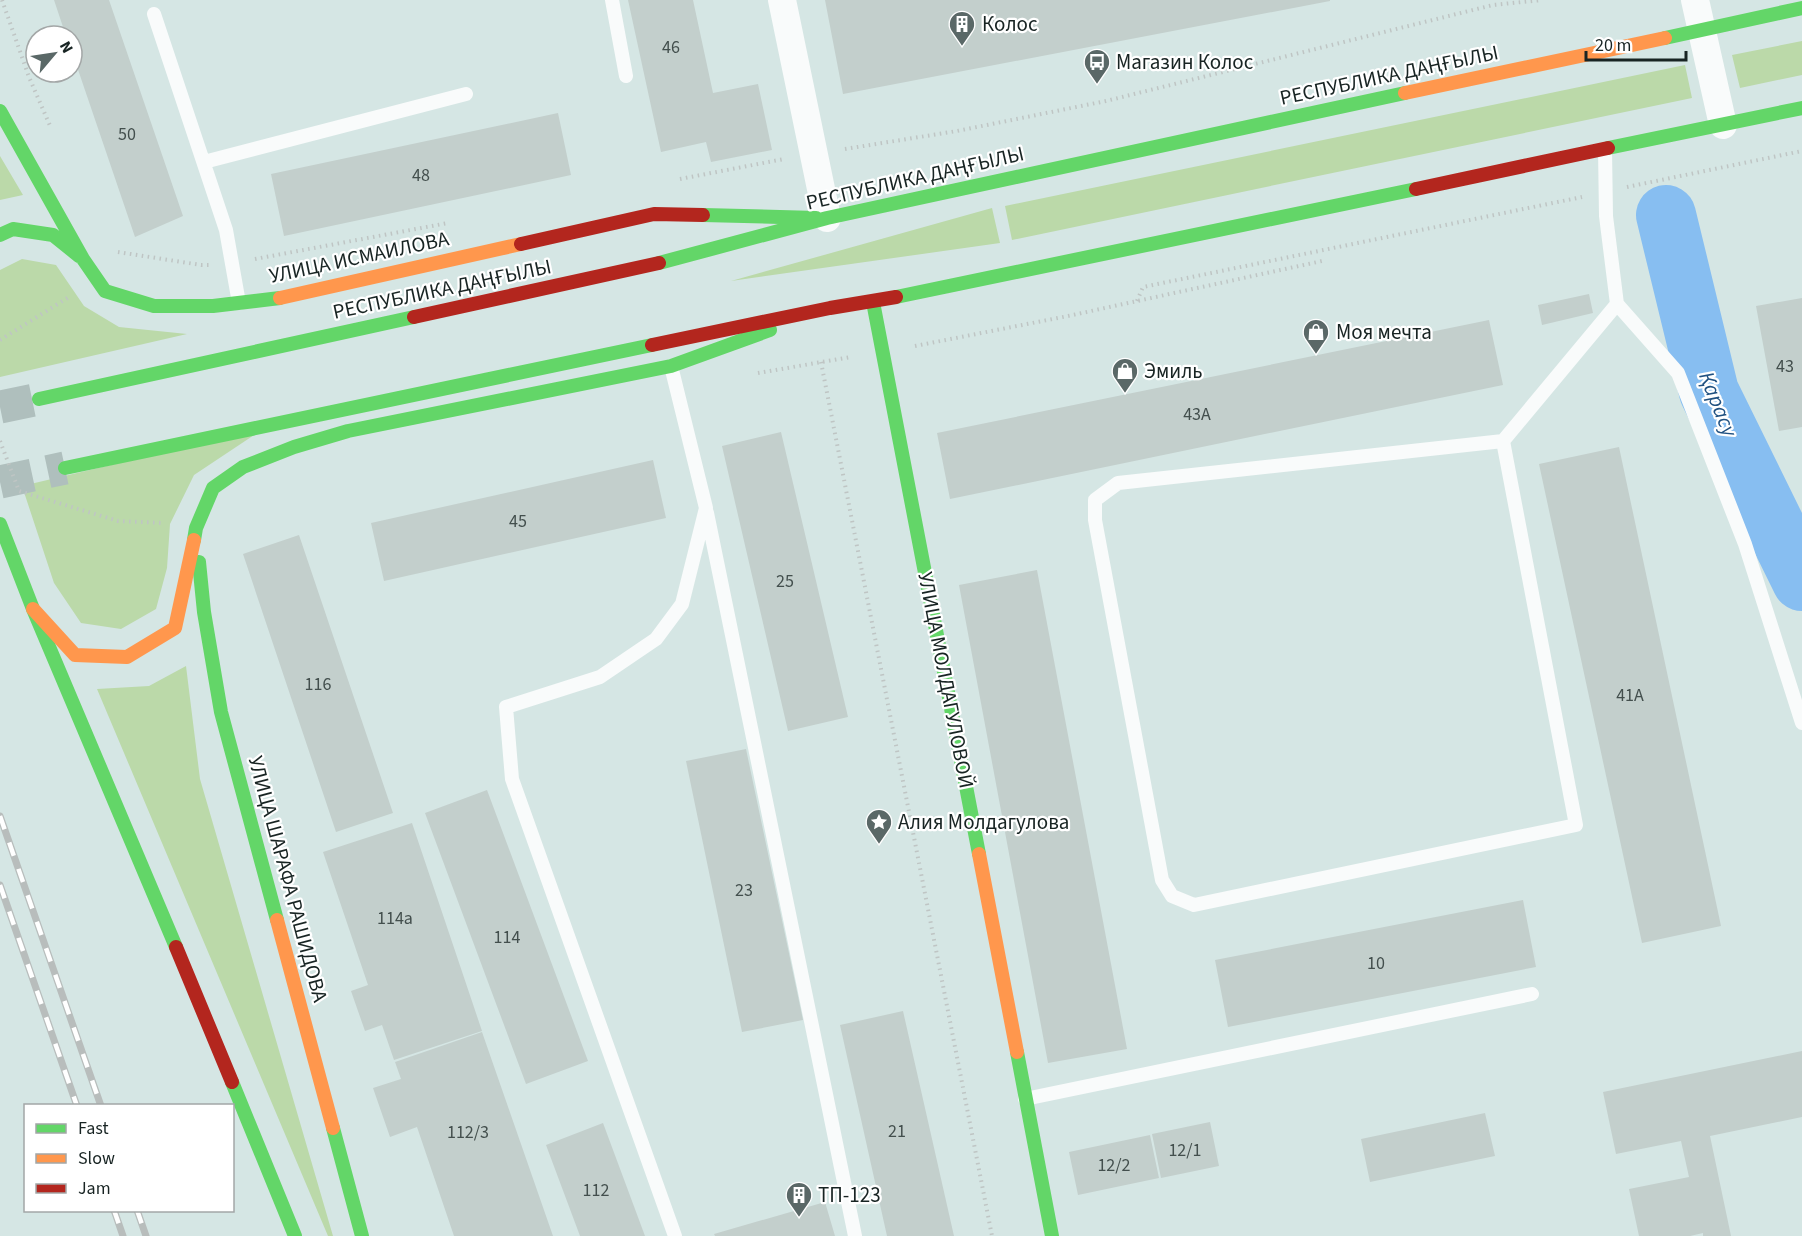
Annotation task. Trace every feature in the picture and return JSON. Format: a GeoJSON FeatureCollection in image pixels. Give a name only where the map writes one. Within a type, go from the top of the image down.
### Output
{"type":"FeatureCollection","features":[{"type":"Feature","properties":{"kind":"main road","name":"РЕСПУБЛИКА ДАҢҒЫЛЫ"},"geometry":{"type":"LineString","coordinates":[[39,399],[687,257],[827,218],[1802,8]]}},
{"type":"Feature","properties":{"kind":"main road"},"geometry":{"type":"LineString","coordinates":[[65,468],[1802,108]]}},
{"type":"Feature","properties":{"kind":"main road","name":"УЛИЦА ИСМАИЛОВА"},"geometry":{"type":"LineString","coordinates":[[0,111],[83,259],[105,291],[154,306],[213,306],[278,298],[654,214],[827,218]]}},
{"type":"Feature","properties":{"kind":"main road"},"geometry":{"type":"LineString","coordinates":[[0,235],[14,229],[53,236],[83,259]]}},
{"type":"Feature","properties":{"kind":"main road","name":"УЛИЦА МОЛДАГУЛОВОЙ"},"geometry":{"type":"LineString","coordinates":[[873,302],[1052,1236]]}},
{"type":"Feature","properties":{"kind":"main road"},"geometry":{"type":"LineString","coordinates":[[33,609],[75,655],[127,657],[175,628],[196,528],[213,488],[243,467],[294,447],[348,431],[671,366],[830,308]]}},
{"type":"Feature","properties":{"kind":"main road"},"geometry":{"type":"LineString","coordinates":[[0,524],[33,609],[198,998],[295,1236]]}},
{"type":"Feature","properties":{"kind":"main road","name":"УЛИЦА ШАРАФА РАШИДОВА"},"geometry":{"type":"LineString","coordinates":[[196,528],[204,612],[221,712],[362,1236]]}},
{"type":"Feature","properties":{"kind":"street"},"geometry":{"type":"LineString","coordinates":[[782,0],[827,218]]}},
{"type":"Feature","properties":{"kind":"street"},"geometry":{"type":"LineString","coordinates":[[1695,0],[1723,125]]}},
{"type":"Feature","properties":{"kind":"lane"},"geometry":{"type":"LineString","coordinates":[[612,0],[626,76]]}},
{"type":"Feature","properties":{"kind":"lane"},"geometry":{"type":"LineString","coordinates":[[154,14],[226,230],[239,303]]}},
{"type":"Feature","properties":{"kind":"lane"},"geometry":{"type":"LineString","coordinates":[[204,162],[466,94]]}},
{"type":"Feature","properties":{"kind":"lane"},"geometry":{"type":"LineString","coordinates":[[1605,149],[1606,216],[1617,304],[1678,373],[1745,544],[1802,723]]}},
{"type":"Feature","properties":{"kind":"lane"},"geometry":{"type":"LineString","coordinates":[[1503,441],[1576,825],[1194,905],[1172,896],[1162,880],[1095,520],[1095,500],[1118,483],[1503,441],[1617,304]]}},
{"type":"Feature","properties":{"kind":"lane"},"geometry":{"type":"LineString","coordinates":[[671,366],[706,508],[855,1236]]}},
{"type":"Feature","properties":{"kind":"lane"},"geometry":{"type":"LineString","coordinates":[[675,1236],[512,779],[506,707],[600,677],[656,639],[682,604],[706,508]]}},
{"type":"Feature","properties":{"kind":"lane"},"geometry":{"type":"LineString","coordinates":[[1026,1099],[1532,994]]}},
{"type":"Feature","properties":{"kind":"path"},"geometry":{"type":"LineString","coordinates":[[2,0],[29,77],[51,129]]}},
{"type":"Feature","properties":{"kind":"path"},"geometry":{"type":"LineString","coordinates":[[957,131],[1106,101],[1493,5],[1542,0]]}},
{"type":"Feature","properties":{"kind":"path"},"geometry":{"type":"LineString","coordinates":[[1136,302],[1143,286],[1802,151]]}},
{"type":"Feature","properties":{"kind":"path"},"geometry":{"type":"LineString","coordinates":[[112,244],[118,252]]}},
{"type":"Feature","properties":{"kind":"path"},"geometry":{"type":"LineString","coordinates":[[754,373],[883,352],[1136,302],[1322,261]]}},
{"type":"Feature","properties":{"kind":"path"},"geometry":{"type":"LineString","coordinates":[[821,362],[992,1236]]}},
{"type":"Feature","properties":{"kind":"path"},"geometry":{"type":"LineString","coordinates":[[0,441],[19,491],[118,521],[196,528]]}},
{"type":"Feature","properties":{"kind":"green space"},"geometry":{"type":"Polygon","coordinates":[[[1802,41],[1802,75],[1740,88],[1732,55],[1802,41]]]}},
{"type":"Feature","properties":{"kind":"green space"},"geometry":{"type":"Polygon","coordinates":[[[1685,65],[1692,98],[1012,240],[1005,206],[1685,65]]]}},
{"type":"Feature","properties":{"kind":"green space"},"geometry":{"type":"Polygon","coordinates":[[[0,156],[23,195],[0,200],[0,156]]]}},
{"type":"Feature","properties":{"kind":"green space"},"geometry":{"type":"Polygon","coordinates":[[[992,208],[1000,243],[731,281],[992,208]]]}},
{"type":"Feature","properties":{"kind":"green space"},"geometry":{"type":"Polygon","coordinates":[[[22,259],[56,265],[84,306],[119,327],[187,334],[0,377],[0,270],[22,259]]]}},
{"type":"Feature","properties":{"kind":"green space"},"geometry":{"type":"Polygon","coordinates":[[[263,429],[194,475],[170,524],[167,568],[156,609],[121,629],[81,623],[54,583],[22,486],[263,429]]]}},
{"type":"Feature","properties":{"kind":"green space"},"geometry":{"type":"Polygon","coordinates":[[[186,666],[200,779],[333,1236],[328,1236],[97,689],[149,686],[186,666]]]}},
{"type":"Feature","properties":{"kind":"building"},"geometry":{"type":"Polygon","coordinates":[[[54,0],[109,0],[183,216],[135,237],[83,84],[84,24],[62,24],[54,0]]]}},
{"type":"Feature","properties":{"kind":"building"},"geometry":{"type":"Polygon","coordinates":[[[628,0],[693,0],[713,93],[758,84],[772,150],[711,162],[706,142],[661,152],[628,0]]]}},
{"type":"Feature","properties":{"kind":"building","name":"Колос"},"geometry":{"type":"Polygon","coordinates":[[[825,0],[1330,0],[1330,1],[843,94],[825,0]]]}},
{"type":"Feature","properties":{"kind":"building"},"geometry":{"type":"Polygon","coordinates":[[[558,113],[571,175],[284,236],[271,174],[558,113]]]}},
{"type":"Feature","properties":{"kind":"building"},"geometry":{"type":"Polygon","coordinates":[[[1589,294],[1593,313],[1542,325],[1538,305],[1589,294]]]}},
{"type":"Feature","properties":{"kind":"building"},"geometry":{"type":"Polygon","coordinates":[[[1802,298],[1802,427],[1779,431],[1756,306],[1802,298]]]}},
{"type":"Feature","properties":{"kind":"building"},"geometry":{"type":"Polygon","coordinates":[[[1489,320],[1503,385],[950,499],[937,433],[1489,320]]]}},
{"type":"Feature","properties":{"kind":"building"},"geometry":{"type":"Polygon","coordinates":[[[781,432],[848,717],[788,731],[722,446],[781,432]]]}},
{"type":"Feature","properties":{"kind":"building"},"geometry":{"type":"Polygon","coordinates":[[[1619,447],[1721,926],[1642,943],[1539,464],[1619,447]]]}},
{"type":"Feature","properties":{"kind":"building"},"geometry":{"type":"Polygon","coordinates":[[[653,460],[666,518],[384,581],[371,523],[653,460]]]}},
{"type":"Feature","properties":{"kind":"building"},"geometry":{"type":"Polygon","coordinates":[[[299,535],[393,813],[336,832],[243,554],[299,535]]]}},
{"type":"Feature","properties":{"kind":"building"},"geometry":{"type":"Polygon","coordinates":[[[1037,570],[1127,1049],[1048,1063],[959,585],[1037,570]]]}},
{"type":"Feature","properties":{"kind":"building"},"geometry":{"type":"Polygon","coordinates":[[[746,749],[803,1020],[742,1032],[686,761],[746,749]]]}},
{"type":"Feature","properties":{"kind":"building"},"geometry":{"type":"Polygon","coordinates":[[[487,790],[588,1061],[526,1084],[425,813],[487,790]]]}},
{"type":"Feature","properties":{"kind":"building"},"geometry":{"type":"Polygon","coordinates":[[[412,823],[482,1031],[394,1060],[382,1025],[365,1031],[351,991],[368,985],[323,852],[412,823]]]}},
{"type":"Feature","properties":{"kind":"building"},"geometry":{"type":"Polygon","coordinates":[[[1523,900],[1536,967],[1228,1027],[1215,960],[1523,900]]]}},
{"type":"Feature","properties":{"kind":"building"},"geometry":{"type":"Polygon","coordinates":[[[903,1011],[954,1236],[887,1236],[840,1025],[903,1011]]]}},
{"type":"Feature","properties":{"kind":"building"},"geometry":{"type":"Polygon","coordinates":[[[482,1032],[553,1236],[454,1236],[417,1127],[390,1137],[373,1088],[401,1079],[395,1062],[482,1032]]]}},
{"type":"Feature","properties":{"kind":"building"},"geometry":{"type":"Polygon","coordinates":[[[1802,1051],[1802,1117],[1710,1136],[1731,1236],[1703,1236],[1703,1233],[1690,1236],[1639,1236],[1629,1189],[1689,1177],[1681,1141],[1616,1154],[1603,1092],[1802,1051]]]}},
{"type":"Feature","properties":{"kind":"building"},"geometry":{"type":"Polygon","coordinates":[[[1485,1113],[1495,1156],[1370,1182],[1361,1139],[1485,1113]]]}},
{"type":"Feature","properties":{"kind":"building"},"geometry":{"type":"Polygon","coordinates":[[[1210,1122],[1219,1166],[1161,1178],[1152,1134],[1210,1122]]]}},
{"type":"Feature","properties":{"kind":"building"},"geometry":{"type":"Polygon","coordinates":[[[603,1123],[645,1236],[580,1236],[546,1145],[603,1123]]]}},
{"type":"Feature","properties":{"kind":"building"},"geometry":{"type":"Polygon","coordinates":[[[1150,1135],[1159,1178],[1078,1195],[1069,1152],[1150,1135]]]}},
{"type":"Feature","properties":{"kind":"building","name":"ТП-123"},"geometry":{"type":"Polygon","coordinates":[[[825,1202],[835,1236],[715,1236],[714,1234],[825,1202]]]}},
{"type":"Feature","properties":{"kind":"waterway","name":"Қарасу"},"geometry":{"type":"LineString","coordinates":[[1666,215],[1709,392],[1802,581]]}},
{"type":"Feature","properties":{"kind":"tunnel"},"geometry":{"type":"LineString","coordinates":[[0,407],[39,399]]}},
{"type":"Feature","properties":{"kind":"tunnel"},"geometry":{"type":"LineString","coordinates":[[0,482],[65,468]]}},
{"type":"Feature","properties":{"kind":"railway"},"geometry":{"type":"LineString","coordinates":[[0,816],[100,1104]]}},
{"type":"Feature","properties":{"kind":"railway"},"geometry":{"type":"LineString","coordinates":[[0,885],[76,1104]]}},
{"type":"Feature","properties":{"kind":"railway"},"geometry":{"type":"LineString","coordinates":[[115,1212],[123,1236]]}},
{"type":"Feature","properties":{"kind":"railway"},"geometry":{"type":"LineString","coordinates":[[138,1212],[146,1236]]}},
{"type":"Feature","properties":{"kind":"traffic: fast"},"geometry":{"type":"LineString","coordinates":[[1665,38],[1802,8]]}},
{"type":"Feature","properties":{"kind":"traffic: fast"},"geometry":{"type":"LineString","coordinates":[[659,263],[827,218],[1405,93]]}},
{"type":"Feature","properties":{"kind":"traffic: fast"},"geometry":{"type":"LineString","coordinates":[[1608,148],[1802,108]]}},
{"type":"Feature","properties":{"kind":"traffic: fast"},"geometry":{"type":"LineString","coordinates":[[0,111],[83,259],[105,291],[154,306],[213,306],[280,298]]}},
{"type":"Feature","properties":{"kind":"traffic: fast"},"geometry":{"type":"LineString","coordinates":[[896,297],[1416,189]]}},
{"type":"Feature","properties":{"kind":"traffic: fast"},"geometry":{"type":"LineString","coordinates":[[703,215],[816,218]]}},
{"type":"Feature","properties":{"kind":"traffic: fast"},"geometry":{"type":"LineString","coordinates":[[0,235],[13,229],[53,235],[79,256]]}},
{"type":"Feature","properties":{"kind":"traffic: fast"},"geometry":{"type":"LineString","coordinates":[[873,302],[979,854]]}},
{"type":"Feature","properties":{"kind":"traffic: fast"},"geometry":{"type":"LineString","coordinates":[[39,399],[414,317]]}},
{"type":"Feature","properties":{"kind":"traffic: fast"},"geometry":{"type":"LineString","coordinates":[[194,540],[196,528],[213,488],[243,467],[294,447],[348,431],[671,366],[770,330]]}},
{"type":"Feature","properties":{"kind":"traffic: fast"},"geometry":{"type":"LineString","coordinates":[[65,468],[652,345]]}},
{"type":"Feature","properties":{"kind":"traffic: fast"},"geometry":{"type":"LineString","coordinates":[[0,524],[33,609],[176,947]]}},
{"type":"Feature","properties":{"kind":"traffic: fast"},"geometry":{"type":"LineString","coordinates":[[199,562],[204,612],[221,712],[277,920]]}},
{"type":"Feature","properties":{"kind":"traffic: fast"},"geometry":{"type":"LineString","coordinates":[[1017,1052],[1052,1236]]}},
{"type":"Feature","properties":{"kind":"traffic: fast"},"geometry":{"type":"LineString","coordinates":[[232,1082],[295,1236]]}},
{"type":"Feature","properties":{"kind":"traffic: fast"},"geometry":{"type":"LineString","coordinates":[[333,1128],[362,1236]]}},
{"type":"Feature","properties":{"kind":"traffic: slow"},"geometry":{"type":"LineString","coordinates":[[1405,93],[1665,38]]}},
{"type":"Feature","properties":{"kind":"traffic: slow"},"geometry":{"type":"LineString","coordinates":[[280,298],[521,244]]}},
{"type":"Feature","properties":{"kind":"traffic: slow"},"geometry":{"type":"LineString","coordinates":[[33,609],[75,655],[127,657],[175,628],[194,540]]}},
{"type":"Feature","properties":{"kind":"traffic: slow"},"geometry":{"type":"LineString","coordinates":[[979,854],[1017,1052]]}},
{"type":"Feature","properties":{"kind":"traffic: slow"},"geometry":{"type":"LineString","coordinates":[[277,920],[333,1128]]}},
{"type":"Feature","properties":{"kind":"traffic: jam"},"geometry":{"type":"LineString","coordinates":[[1416,189],[1608,148]]}},
{"type":"Feature","properties":{"kind":"traffic: jam"},"geometry":{"type":"LineString","coordinates":[[521,244],[654,214],[703,215]]}},
{"type":"Feature","properties":{"kind":"traffic: jam"},"geometry":{"type":"LineString","coordinates":[[414,317],[659,263]]}},
{"type":"Feature","properties":{"kind":"traffic: jam"},"geometry":{"type":"LineString","coordinates":[[652,345],[830,308],[896,297]]}},
{"type":"Feature","properties":{"kind":"traffic: jam"},"geometry":{"type":"LineString","coordinates":[[176,947],[232,1082]]}},
{"type":"Feature","properties":{"kind":"place","name":"Колос"},"geometry":{"type":"Point","coordinates":[962,47]}},
{"type":"Feature","properties":{"kind":"place","name":"Магазин Колос"},"geometry":{"type":"Point","coordinates":[1097,85]}},
{"type":"Feature","properties":{"kind":"place","name":"Моя мечта"},"geometry":{"type":"Point","coordinates":[1316,355]}},
{"type":"Feature","properties":{"kind":"place","name":"Эмиль"},"geometry":{"type":"Point","coordinates":[1125,394]}},
{"type":"Feature","properties":{"kind":"place","name":"Алия Молдагулова"},"geometry":{"type":"Point","coordinates":[879,845]}},
{"type":"Feature","properties":{"kind":"place","name":"ТП-123"},"geometry":{"type":"Point","coordinates":[799,1218]}}]}
